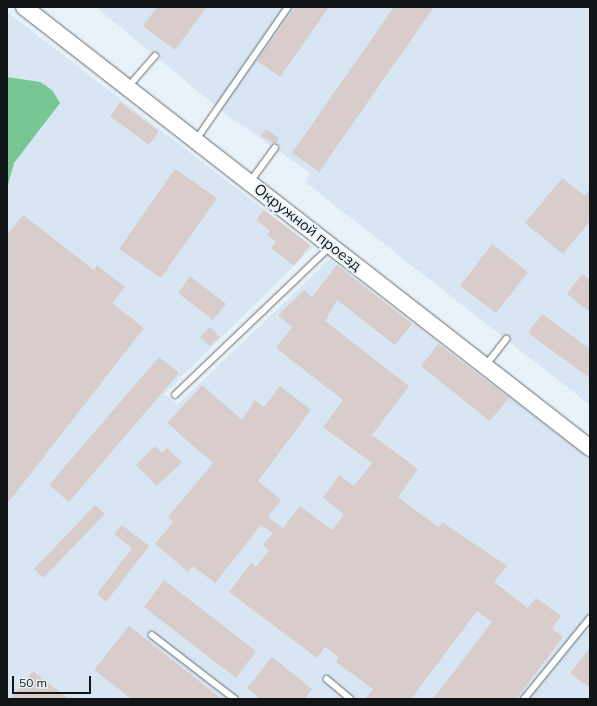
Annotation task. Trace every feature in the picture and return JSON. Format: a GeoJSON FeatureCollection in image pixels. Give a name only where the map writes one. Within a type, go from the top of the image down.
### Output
{"type":"FeatureCollection","features":[{"type":"Feature","properties":{"kind":"street","name":"Окружной проезд"},"geometry":{"type":"LineString","coordinates":[[24,7],[332,245],[590,448]]}},
{"type":"Feature","properties":{"kind":"lane"},"geometry":{"type":"LineString","coordinates":[[196,140],[288,7]]}},
{"type":"Feature","properties":{"kind":"lane"},"geometry":{"type":"LineString","coordinates":[[128,87],[155,56]]}},
{"type":"Feature","properties":{"kind":"lane"},"geometry":{"type":"LineString","coordinates":[[250,182],[275,148]]}},
{"type":"Feature","properties":{"kind":"lane"},"geometry":{"type":"LineString","coordinates":[[175,395],[332,245]]}},
{"type":"Feature","properties":{"kind":"lane"},"geometry":{"type":"LineString","coordinates":[[486,365],[506,339]]}},
{"type":"Feature","properties":{"kind":"lane"},"geometry":{"type":"LineString","coordinates":[[524,699],[590,618]]}},
{"type":"Feature","properties":{"kind":"lane"},"geometry":{"type":"LineString","coordinates":[[152,635],[235,699]]}},
{"type":"Feature","properties":{"kind":"lane"},"geometry":{"type":"LineString","coordinates":[[327,679],[351,699]]}},
{"type":"Feature","properties":{"kind":"shaded area"},"geometry":{"type":"Polygon","coordinates":[[[96,7],[590,7],[590,405],[305,182],[310,173],[223,112],[96,7]]]}},
{"type":"Feature","properties":{"kind":"shaded area"},"geometry":{"type":"Polygon","coordinates":[[[7,12],[313,247],[164,394],[178,404],[330,259],[590,459],[590,699],[7,699],[7,12]]]}},
{"type":"Feature","properties":{"kind":"green space"},"geometry":{"type":"Polygon","coordinates":[[[7,77],[40,82],[52,90],[60,103],[14,163],[7,188],[7,77]]]}},
{"type":"Feature","properties":{"kind":"building"},"geometry":{"type":"Polygon","coordinates":[[[157,7],[207,7],[175,50],[143,26],[157,7]]]}},
{"type":"Feature","properties":{"kind":"building"},"geometry":{"type":"Polygon","coordinates":[[[295,7],[329,7],[280,77],[257,61],[295,7]]]}},
{"type":"Feature","properties":{"kind":"building"},"geometry":{"type":"Polygon","coordinates":[[[394,7],[434,7],[319,172],[292,153],[394,7]]]}},
{"type":"Feature","properties":{"kind":"building"},"geometry":{"type":"Polygon","coordinates":[[[120,102],[159,131],[149,145],[110,116],[120,102]]]}},
{"type":"Feature","properties":{"kind":"building"},"geometry":{"type":"Polygon","coordinates":[[[266,129],[279,138],[275,144],[261,136],[266,129]]]}},
{"type":"Feature","properties":{"kind":"building"},"geometry":{"type":"Polygon","coordinates":[[[175,169],[217,198],[161,278],[119,249],[175,169]]]}},
{"type":"Feature","properties":{"kind":"building"},"geometry":{"type":"Polygon","coordinates":[[[562,178],[585,196],[590,189],[590,221],[563,254],[525,223],[562,178]]]}},
{"type":"Feature","properties":{"kind":"building"},"geometry":{"type":"Polygon","coordinates":[[[264,210],[310,245],[294,266],[271,248],[276,242],[267,235],[270,231],[256,220],[264,210]]]}},
{"type":"Feature","properties":{"kind":"building"},"geometry":{"type":"Polygon","coordinates":[[[23,215],[94,270],[97,265],[125,287],[112,303],[144,328],[7,504],[7,235],[23,215]]]}},
{"type":"Feature","properties":{"kind":"building"},"geometry":{"type":"Polygon","coordinates":[[[492,244],[528,272],[496,313],[460,286],[492,244]]]}},
{"type":"Feature","properties":{"kind":"building"},"geometry":{"type":"Polygon","coordinates":[[[337,265],[412,324],[395,345],[337,300],[325,321],[409,386],[372,435],[418,469],[398,497],[438,527],[442,522],[507,566],[494,582],[528,608],[536,598],[561,616],[552,629],[563,637],[516,699],[433,699],[492,622],[477,611],[411,699],[365,699],[373,689],[336,662],[339,657],[325,647],[317,658],[229,592],[251,563],[256,567],[269,550],[263,545],[273,533],[261,525],[215,583],[193,566],[188,572],[155,544],[173,522],[168,517],[213,463],[167,423],[202,385],[242,420],[255,400],[264,407],[280,386],[311,410],[258,481],[281,500],[268,517],[283,528],[300,506],[332,530],[344,514],[323,498],[339,475],[354,486],[372,463],[323,427],[343,400],[276,348],[292,327],[278,315],[304,290],[312,297],[337,265]]]}},
{"type":"Feature","properties":{"kind":"building"},"geometry":{"type":"Polygon","coordinates":[[[582,274],[590,280],[590,312],[567,294],[582,274]]]}},
{"type":"Feature","properties":{"kind":"building"},"geometry":{"type":"Polygon","coordinates":[[[190,276],[226,304],[213,320],[178,293],[190,276]]]}},
{"type":"Feature","properties":{"kind":"building"},"geometry":{"type":"Polygon","coordinates":[[[542,314],[590,349],[590,378],[528,333],[542,314]]]}},
{"type":"Feature","properties":{"kind":"building"},"geometry":{"type":"Polygon","coordinates":[[[210,327],[220,337],[210,346],[200,337],[210,327]]]}},
{"type":"Feature","properties":{"kind":"building"},"geometry":{"type":"Polygon","coordinates":[[[438,344],[509,398],[490,421],[421,366],[438,344]]]}},
{"type":"Feature","properties":{"kind":"building"},"geometry":{"type":"Polygon","coordinates":[[[159,357],[179,373],[69,502],[49,485],[159,357]]]}},
{"type":"Feature","properties":{"kind":"building"},"geometry":{"type":"Polygon","coordinates":[[[155,446],[162,453],[167,448],[182,462],[157,486],[136,465],[155,446]]]}},
{"type":"Feature","properties":{"kind":"building"},"geometry":{"type":"Polygon","coordinates":[[[95,505],[105,514],[43,578],[34,569],[95,505]]]}},
{"type":"Feature","properties":{"kind":"building"},"geometry":{"type":"Polygon","coordinates":[[[122,525],[149,546],[106,602],[97,594],[132,548],[114,534],[122,525]]]}},
{"type":"Feature","properties":{"kind":"building"},"geometry":{"type":"Polygon","coordinates":[[[164,580],[256,651],[236,678],[144,607],[164,580]]]}},
{"type":"Feature","properties":{"kind":"building"},"geometry":{"type":"Polygon","coordinates":[[[129,626],[222,699],[132,699],[94,670],[129,626]]]}},
{"type":"Feature","properties":{"kind":"building"},"geometry":{"type":"Polygon","coordinates":[[[590,648],[590,688],[570,673],[590,648]]]}},
{"type":"Feature","properties":{"kind":"building"},"geometry":{"type":"Polygon","coordinates":[[[272,657],[312,689],[305,699],[260,699],[247,688],[272,657]]]}},
{"type":"Feature","properties":{"kind":"building"},"geometry":{"type":"Polygon","coordinates":[[[33,671],[69,699],[10,699],[33,671]]]}}]}
